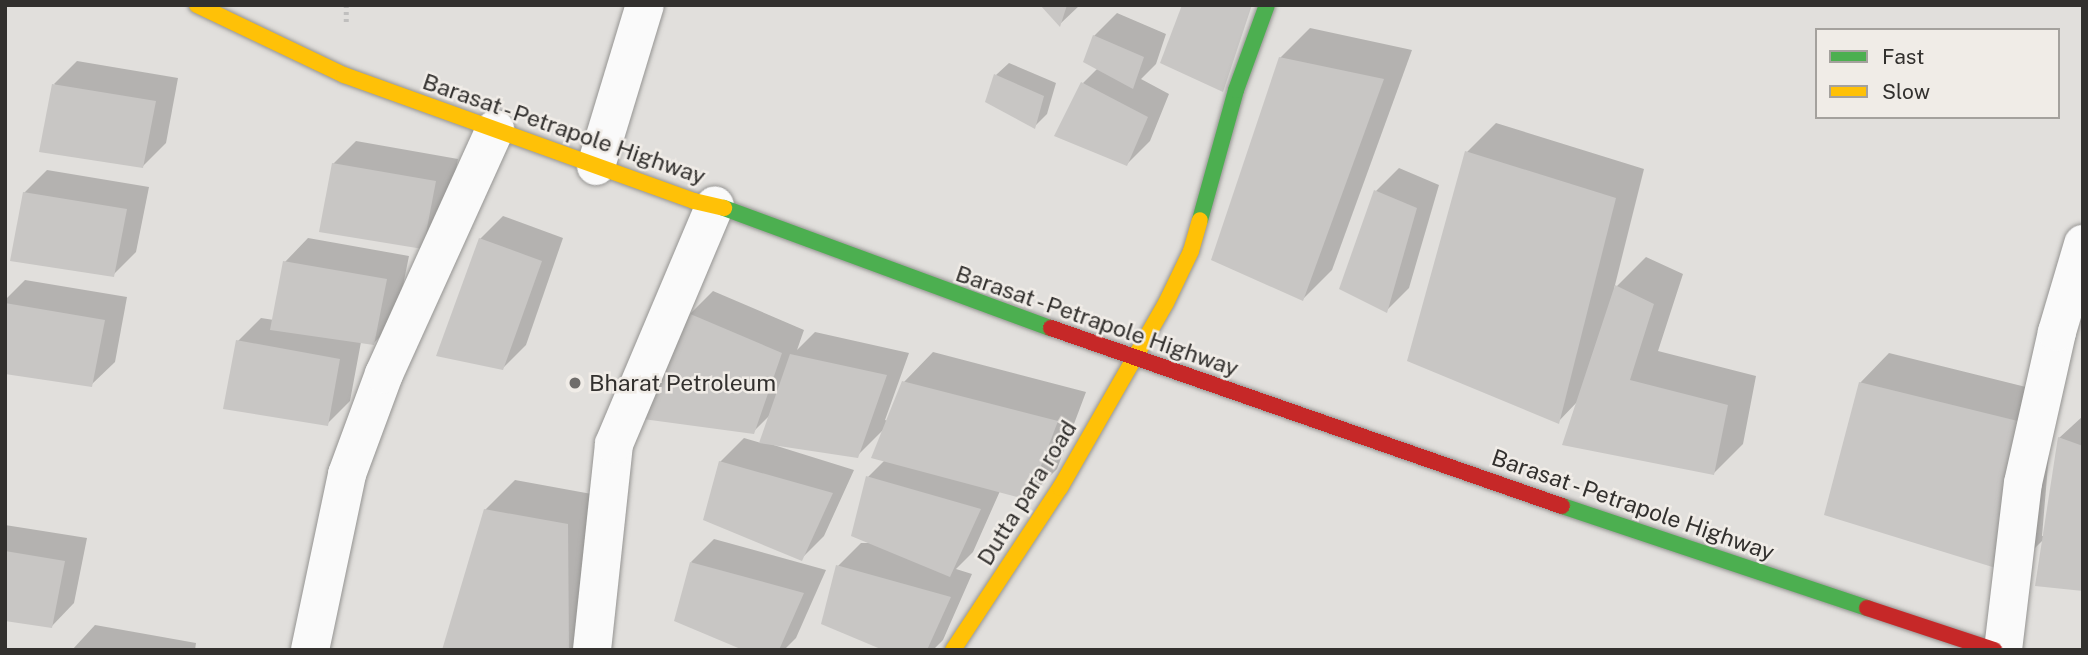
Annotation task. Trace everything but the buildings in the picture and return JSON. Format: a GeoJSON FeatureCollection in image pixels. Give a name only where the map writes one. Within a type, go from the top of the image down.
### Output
{"type":"FeatureCollection","features":[{"type":"Feature","properties":{"kind":"main road","name":"Barasat - Petrapole Highway"},"geometry":{"type":"LineString","coordinates":[[197,5],[344,75],[495,130],[694,201],[715,205],[1136,359],[1720,560],[1994,650]]}},
{"type":"Feature","properties":{"kind":"main road","name":"Dutta para road"},"geometry":{"type":"LineString","coordinates":[[953,650],[1060,488],[1136,359],[1191,251],[1236,90],[1267,5]]}},
{"type":"Feature","properties":{"kind":"street"},"geometry":{"type":"LineString","coordinates":[[596,166],[645,5]]}},
{"type":"Feature","properties":{"kind":"street"},"geometry":{"type":"LineString","coordinates":[[310,650],[347,474],[384,374],[495,130]]}},
{"type":"Feature","properties":{"kind":"street"},"geometry":{"type":"LineString","coordinates":[[592,650],[614,444],[715,205]]}},
{"type":"Feature","properties":{"kind":"street"},"geometry":{"type":"LineString","coordinates":[[2003,650],[2023,483],[2057,332],[2083,244]]}},
{"type":"Feature","properties":{"kind":"traffic: fast"},"geometry":{"type":"LineString","coordinates":[[1200,220],[1236,90],[1267,5]]}},
{"type":"Feature","properties":{"kind":"traffic: fast"},"geometry":{"type":"LineString","coordinates":[[724,208],[1051,328]]}},
{"type":"Feature","properties":{"kind":"traffic: fast"},"geometry":{"type":"LineString","coordinates":[[1562,506],[1867,608]]}},
{"type":"Feature","properties":{"kind":"traffic: slow"},"geometry":{"type":"LineString","coordinates":[[197,5],[344,75],[694,201],[724,208]]}},
{"type":"Feature","properties":{"kind":"traffic: slow"},"geometry":{"type":"LineString","coordinates":[[953,650],[1060,488],[1166,303],[1191,251],[1200,220]]}},
{"type":"Feature","properties":{"kind":"traffic: jam"},"geometry":{"type":"LineString","coordinates":[[1051,328],[1562,506]]}},
{"type":"Feature","properties":{"kind":"traffic: jam"},"geometry":{"type":"LineString","coordinates":[[1867,608],[1994,650]]}},
{"type":"Feature","properties":{"kind":"place","name":"Bharat Petroleum"},"geometry":{"type":"Point","coordinates":[575,383]}}]}
